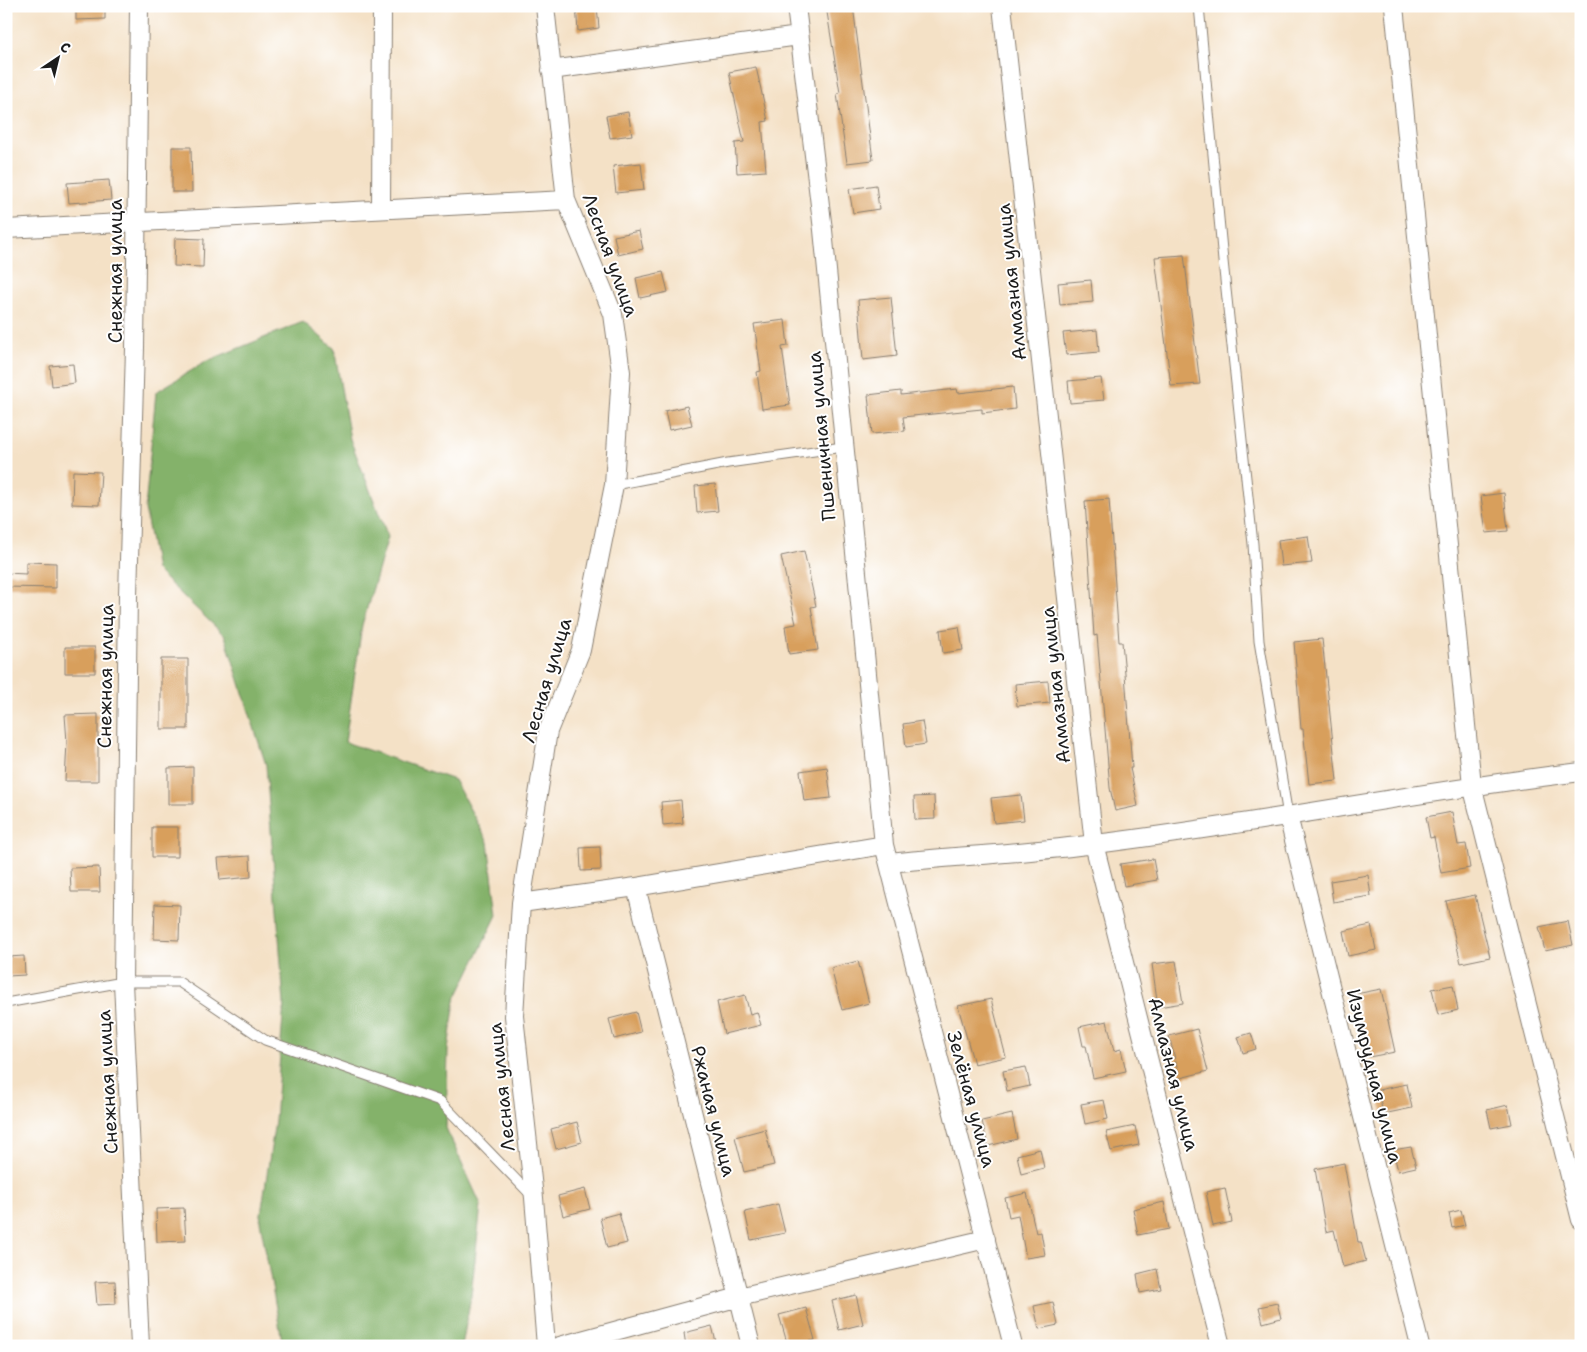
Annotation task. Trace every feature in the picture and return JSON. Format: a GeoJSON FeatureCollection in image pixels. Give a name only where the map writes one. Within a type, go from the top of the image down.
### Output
{"type":"FeatureCollection","features":[{"type":"Feature","properties":{"kind":"street","name":"Снежная улица"},"geometry":{"type":"LineString","coordinates":[[139,6],[135,348],[128,595],[123,982],[140,1346]]}},
{"type":"Feature","properties":{"kind":"street"},"geometry":{"type":"LineString","coordinates":[[380,210],[382,6]]}},
{"type":"Feature","properties":{"kind":"street","name":"Лесная улица"},"geometry":{"type":"LineString","coordinates":[[545,6],[566,200],[613,314],[621,372],[614,485],[581,650],[548,732],[521,903],[514,1016],[534,1198],[546,1346]]}},
{"type":"Feature","properties":{"kind":"street","name":"Пшеничная улица"},"geometry":{"type":"LineString","coordinates":[[796,6],[823,230],[884,845],[888,863]]}},
{"type":"Feature","properties":{"kind":"street","name":"Алмазная улица"},"geometry":{"type":"LineString","coordinates":[[1002,6],[1094,844],[1221,1346]]}},
{"type":"Feature","properties":{"kind":"street"},"geometry":{"type":"LineString","coordinates":[[1394,6],[1472,785],[1581,1220]]}},
{"type":"Feature","properties":{"kind":"street"},"geometry":{"type":"LineString","coordinates":[[551,70],[799,36]]}},
{"type":"Feature","properties":{"kind":"street"},"geometry":{"type":"LineString","coordinates":[[6,229],[566,200]]}},
{"type":"Feature","properties":{"kind":"street"},"geometry":{"type":"LineString","coordinates":[[888,863],[1094,844],[1288,816],[1472,785],[1581,772]]}},
{"type":"Feature","properties":{"kind":"street","name":"Изумрудная улица"},"geometry":{"type":"LineString","coordinates":[[1288,816],[1420,1346]]}},
{"type":"Feature","properties":{"kind":"street"},"geometry":{"type":"LineString","coordinates":[[521,903],[636,887],[884,845]]}},
{"type":"Feature","properties":{"kind":"street","name":"Зелёная улица"},"geometry":{"type":"LineString","coordinates":[[888,863],[1013,1346]]}},
{"type":"Feature","properties":{"kind":"street","name":"Ржаная улица"},"geometry":{"type":"LineString","coordinates":[[636,887],[751,1346]]}},
{"type":"Feature","properties":{"kind":"street"},"geometry":{"type":"LineString","coordinates":[[560,1346],[739,1297],[986,1239]]}},
{"type":"Feature","properties":{"kind":"lane"},"geometry":{"type":"LineString","coordinates":[[1199,6],[1225,280],[1254,544],[1260,641],[1288,816]]}},
{"type":"Feature","properties":{"kind":"lane"},"geometry":{"type":"LineString","coordinates":[[614,485],[728,463],[844,447]]}},
{"type":"Feature","properties":{"kind":"lane"},"geometry":{"type":"LineString","coordinates":[[6,1003],[123,982],[179,982],[265,1040],[440,1101],[534,1198]]}},
{"type":"Feature","properties":{"kind":"green space"},"geometry":{"type":"Polygon","coordinates":[[[303,322],[334,348],[350,439],[388,537],[362,625],[345,742],[454,780],[488,842],[497,915],[455,1001],[448,1049],[446,1128],[481,1205],[471,1296],[462,1346],[283,1346],[260,1221],[275,1121],[284,1003],[266,765],[225,636],[156,570],[145,509],[156,392],[207,361],[303,322]]]}},
{"type":"Feature","properties":{"kind":"building"},"geometry":{"type":"Polygon","coordinates":[[[76,6],[105,6],[105,19],[76,20],[76,6]]]}},
{"type":"Feature","properties":{"kind":"building"},"geometry":{"type":"Polygon","coordinates":[[[576,6],[597,6],[599,28],[578,31],[576,6]]]}},
{"type":"Feature","properties":{"kind":"building"},"geometry":{"type":"Polygon","coordinates":[[[826,6],[853,6],[873,160],[847,163],[837,94],[840,93],[826,6]]]}},
{"type":"Feature","properties":{"kind":"building"},"geometry":{"type":"Polygon","coordinates":[[[756,67],[768,121],[762,122],[766,171],[737,173],[735,143],[744,142],[729,72],[756,67]]]}},
{"type":"Feature","properties":{"kind":"building"},"geometry":{"type":"Polygon","coordinates":[[[628,112],[632,135],[610,138],[606,116],[628,112]]]}},
{"type":"Feature","properties":{"kind":"building"},"geometry":{"type":"Polygon","coordinates":[[[172,147],[191,147],[192,192],[172,192],[172,147]]]}},
{"type":"Feature","properties":{"kind":"building"},"geometry":{"type":"Polygon","coordinates":[[[641,163],[644,190],[616,193],[613,166],[641,163]]]}},
{"type":"Feature","properties":{"kind":"building"},"geometry":{"type":"Polygon","coordinates":[[[109,180],[111,200],[69,203],[67,183],[109,180]]]}},
{"type":"Feature","properties":{"kind":"building"},"geometry":{"type":"Polygon","coordinates":[[[876,185],[879,209],[853,213],[849,189],[876,185]]]}},
{"type":"Feature","properties":{"kind":"building"},"geometry":{"type":"Polygon","coordinates":[[[639,231],[643,249],[618,255],[614,236],[639,231]]]}},
{"type":"Feature","properties":{"kind":"building"},"geometry":{"type":"Polygon","coordinates":[[[175,238],[204,239],[203,267],[174,266],[175,238]]]}},
{"type":"Feature","properties":{"kind":"building"},"geometry":{"type":"Polygon","coordinates":[[[1184,255],[1200,384],[1171,386],[1155,257],[1184,255]]]}},
{"type":"Feature","properties":{"kind":"building"},"geometry":{"type":"Polygon","coordinates":[[[663,272],[668,292],[640,298],[636,278],[663,272]]]}},
{"type":"Feature","properties":{"kind":"building"},"geometry":{"type":"Polygon","coordinates":[[[1091,280],[1093,302],[1060,305],[1058,283],[1091,280]]]}},
{"type":"Feature","properties":{"kind":"building"},"geometry":{"type":"Polygon","coordinates":[[[891,297],[897,356],[863,360],[858,300],[891,297]]]}},
{"type":"Feature","properties":{"kind":"building"},"geometry":{"type":"Polygon","coordinates":[[[785,320],[788,346],[782,347],[790,405],[762,409],[757,372],[761,371],[754,324],[785,320]]]}},
{"type":"Feature","properties":{"kind":"building"},"geometry":{"type":"Polygon","coordinates":[[[1097,330],[1099,352],[1066,355],[1063,333],[1097,330]]]}},
{"type":"Feature","properties":{"kind":"building"},"geometry":{"type":"Polygon","coordinates":[[[73,364],[75,383],[52,386],[50,366],[73,364]]]}},
{"type":"Feature","properties":{"kind":"building"},"geometry":{"type":"Polygon","coordinates":[[[1101,378],[1104,400],[1070,403],[1068,381],[1101,378]]]}},
{"type":"Feature","properties":{"kind":"building"},"geometry":{"type":"Polygon","coordinates":[[[1013,387],[1015,409],[982,413],[982,409],[903,417],[905,431],[872,434],[868,395],[901,391],[901,395],[957,389],[958,393],[1013,387]]]}},
{"type":"Feature","properties":{"kind":"building"},"geometry":{"type":"Polygon","coordinates":[[[687,406],[692,425],[669,430],[665,411],[687,406]]]}},
{"type":"Feature","properties":{"kind":"building"},"geometry":{"type":"Polygon","coordinates":[[[73,471],[101,472],[99,505],[72,504],[73,471]]]}},
{"type":"Feature","properties":{"kind":"building"},"geometry":{"type":"Polygon","coordinates":[[[715,484],[718,511],[697,513],[695,486],[715,484]]]}},
{"type":"Feature","properties":{"kind":"building"},"geometry":{"type":"Polygon","coordinates":[[[1504,493],[1508,531],[1486,533],[1481,496],[1504,493]]]}},
{"type":"Feature","properties":{"kind":"building"},"geometry":{"type":"Polygon","coordinates":[[[1109,499],[1119,642],[1122,642],[1125,674],[1132,768],[1130,768],[1138,806],[1115,811],[1110,788],[1097,635],[1094,636],[1085,501],[1109,499]]]}},
{"type":"Feature","properties":{"kind":"building"},"geometry":{"type":"Polygon","coordinates":[[[1308,536],[1312,563],[1281,566],[1278,540],[1308,536]]]}},
{"type":"Feature","properties":{"kind":"building"},"geometry":{"type":"Polygon","coordinates":[[[804,551],[816,606],[811,607],[818,650],[789,654],[785,626],[796,624],[781,556],[804,551]]]}},
{"type":"Feature","properties":{"kind":"building"},"geometry":{"type":"Polygon","coordinates":[[[26,562],[56,563],[56,588],[6,587],[6,573],[26,574],[26,562]]]}},
{"type":"Feature","properties":{"kind":"building"},"geometry":{"type":"Polygon","coordinates":[[[959,627],[963,650],[943,653],[940,630],[959,627]]]}},
{"type":"Feature","properties":{"kind":"building"},"geometry":{"type":"Polygon","coordinates":[[[1322,639],[1337,781],[1309,784],[1303,729],[1301,729],[1294,642],[1322,639]]]}},
{"type":"Feature","properties":{"kind":"building"},"geometry":{"type":"Polygon","coordinates":[[[65,647],[95,647],[95,673],[65,673],[65,647]]]}},
{"type":"Feature","properties":{"kind":"building"},"geometry":{"type":"Polygon","coordinates":[[[161,659],[188,659],[188,729],[161,729],[161,659]]]}},
{"type":"Feature","properties":{"kind":"building"},"geometry":{"type":"Polygon","coordinates":[[[1048,681],[1050,703],[1017,706],[1015,684],[1048,681]]]}},
{"type":"Feature","properties":{"kind":"building"},"geometry":{"type":"Polygon","coordinates":[[[98,714],[98,781],[65,781],[67,742],[65,715],[98,714]]]}},
{"type":"Feature","properties":{"kind":"building"},"geometry":{"type":"Polygon","coordinates":[[[922,721],[926,744],[906,747],[903,724],[922,721]]]}},
{"type":"Feature","properties":{"kind":"building"},"geometry":{"type":"Polygon","coordinates":[[[193,767],[193,804],[168,804],[168,768],[193,767]]]}},
{"type":"Feature","properties":{"kind":"building"},"geometry":{"type":"Polygon","coordinates":[[[827,767],[831,798],[804,801],[800,771],[827,767]]]}},
{"type":"Feature","properties":{"kind":"building"},"geometry":{"type":"Polygon","coordinates":[[[1021,795],[1024,820],[994,823],[991,798],[1021,795]]]}},
{"type":"Feature","properties":{"kind":"building"},"geometry":{"type":"Polygon","coordinates":[[[934,796],[935,819],[915,820],[914,797],[934,796]]]}},
{"type":"Feature","properties":{"kind":"building"},"geometry":{"type":"Polygon","coordinates":[[[681,800],[683,823],[663,825],[661,802],[681,800]]]}},
{"type":"Feature","properties":{"kind":"building"},"geometry":{"type":"Polygon","coordinates":[[[1452,812],[1458,845],[1466,844],[1470,868],[1441,873],[1434,837],[1430,838],[1426,817],[1452,812]]]}},
{"type":"Feature","properties":{"kind":"building"},"geometry":{"type":"Polygon","coordinates":[[[152,827],[178,827],[178,857],[152,857],[152,827]]]}},
{"type":"Feature","properties":{"kind":"building"},"geometry":{"type":"Polygon","coordinates":[[[600,847],[601,870],[581,871],[580,848],[600,847]]]}},
{"type":"Feature","properties":{"kind":"building"},"geometry":{"type":"Polygon","coordinates":[[[250,856],[251,877],[220,880],[218,858],[250,856]]]}},
{"type":"Feature","properties":{"kind":"building"},"geometry":{"type":"Polygon","coordinates":[[[1153,859],[1157,880],[1124,886],[1120,864],[1153,859]]]}},
{"type":"Feature","properties":{"kind":"building"},"geometry":{"type":"Polygon","coordinates":[[[99,867],[100,892],[71,892],[70,868],[99,867]]]}},
{"type":"Feature","properties":{"kind":"building"},"geometry":{"type":"Polygon","coordinates":[[[1368,875],[1371,896],[1333,902],[1330,881],[1368,875]]]}},
{"type":"Feature","properties":{"kind":"building"},"geometry":{"type":"Polygon","coordinates":[[[1475,895],[1490,957],[1461,963],[1446,901],[1475,895]]]}},
{"type":"Feature","properties":{"kind":"building"},"geometry":{"type":"Polygon","coordinates":[[[155,904],[180,905],[179,940],[154,939],[155,904]]]}},
{"type":"Feature","properties":{"kind":"building"},"geometry":{"type":"Polygon","coordinates":[[[1568,921],[1573,945],[1545,951],[1539,927],[1568,921]]]}},
{"type":"Feature","properties":{"kind":"building"},"geometry":{"type":"Polygon","coordinates":[[[1371,925],[1376,950],[1348,956],[1343,931],[1371,925]]]}},
{"type":"Feature","properties":{"kind":"building"},"geometry":{"type":"Polygon","coordinates":[[[24,956],[25,975],[8,976],[8,957],[24,956]]]}},
{"type":"Feature","properties":{"kind":"building"},"geometry":{"type":"Polygon","coordinates":[[[858,961],[869,1003],[842,1010],[831,968],[858,961]]]}},
{"type":"Feature","properties":{"kind":"building"},"geometry":{"type":"Polygon","coordinates":[[[1176,961],[1183,1003],[1158,1007],[1152,964],[1176,961]]]}},
{"type":"Feature","properties":{"kind":"building"},"geometry":{"type":"Polygon","coordinates":[[[1453,985],[1458,1010],[1438,1015],[1432,989],[1453,985]]]}},
{"type":"Feature","properties":{"kind":"building"},"geometry":{"type":"Polygon","coordinates":[[[1381,989],[1395,1052],[1369,1057],[1356,994],[1381,989]]]}},
{"type":"Feature","properties":{"kind":"building"},"geometry":{"type":"Polygon","coordinates":[[[745,995],[750,1014],[757,1012],[761,1025],[724,1034],[717,1002],[745,995]]]}},
{"type":"Feature","properties":{"kind":"building"},"geometry":{"type":"Polygon","coordinates":[[[991,999],[1006,1057],[974,1064],[958,1006],[991,999]]]}},
{"type":"Feature","properties":{"kind":"building"},"geometry":{"type":"Polygon","coordinates":[[[636,1012],[641,1032],[614,1039],[609,1019],[636,1012]]]}},
{"type":"Feature","properties":{"kind":"building"},"geometry":{"type":"Polygon","coordinates":[[[1107,1021],[1114,1051],[1121,1049],[1126,1071],[1093,1078],[1086,1046],[1083,1046],[1079,1027],[1107,1021]]]}},
{"type":"Feature","properties":{"kind":"building"},"geometry":{"type":"Polygon","coordinates":[[[1197,1029],[1208,1071],[1180,1078],[1169,1036],[1197,1029]]]}},
{"type":"Feature","properties":{"kind":"building"},"geometry":{"type":"Polygon","coordinates":[[[1251,1033],[1256,1049],[1243,1053],[1238,1037],[1251,1033]]]}},
{"type":"Feature","properties":{"kind":"building"},"geometry":{"type":"Polygon","coordinates":[[[1026,1067],[1030,1086],[1007,1091],[1003,1071],[1026,1067]]]}},
{"type":"Feature","properties":{"kind":"building"},"geometry":{"type":"Polygon","coordinates":[[[1407,1084],[1412,1108],[1383,1114],[1378,1090],[1407,1084]]]}},
{"type":"Feature","properties":{"kind":"building"},"geometry":{"type":"Polygon","coordinates":[[[1104,1100],[1108,1119],[1085,1124],[1081,1104],[1104,1100]]]}},
{"type":"Feature","properties":{"kind":"building"},"geometry":{"type":"Polygon","coordinates":[[[1508,1105],[1512,1124],[1491,1128],[1487,1110],[1508,1105]]]}},
{"type":"Feature","properties":{"kind":"building"},"geometry":{"type":"Polygon","coordinates":[[[1012,1114],[1017,1139],[988,1146],[982,1121],[1012,1114]]]}},
{"type":"Feature","properties":{"kind":"building"},"geometry":{"type":"Polygon","coordinates":[[[577,1122],[582,1142],[556,1149],[551,1129],[577,1122]]]}},
{"type":"Feature","properties":{"kind":"building"},"geometry":{"type":"Polygon","coordinates":[[[1135,1126],[1139,1145],[1111,1151],[1106,1132],[1135,1126]]]}},
{"type":"Feature","properties":{"kind":"building"},"geometry":{"type":"Polygon","coordinates":[[[765,1129],[774,1165],[744,1172],[735,1137],[765,1129]]]}},
{"type":"Feature","properties":{"kind":"building"},"geometry":{"type":"Polygon","coordinates":[[[1411,1147],[1416,1167],[1398,1171],[1393,1150],[1411,1147]]]}},
{"type":"Feature","properties":{"kind":"building"},"geometry":{"type":"Polygon","coordinates":[[[1040,1149],[1044,1168],[1021,1174],[1017,1155],[1040,1149]]]}},
{"type":"Feature","properties":{"kind":"building"},"geometry":{"type":"Polygon","coordinates":[[[1344,1163],[1358,1242],[1361,1242],[1366,1261],[1343,1267],[1334,1230],[1326,1232],[1315,1169],[1344,1163]]]}},
{"type":"Feature","properties":{"kind":"building"},"geometry":{"type":"Polygon","coordinates":[[[1225,1188],[1232,1222],[1213,1226],[1206,1192],[1225,1188]]]}},
{"type":"Feature","properties":{"kind":"building"},"geometry":{"type":"Polygon","coordinates":[[[585,1189],[590,1209],[563,1216],[558,1196],[585,1189]]]}},
{"type":"Feature","properties":{"kind":"building"},"geometry":{"type":"Polygon","coordinates":[[[1027,1193],[1036,1233],[1041,1232],[1045,1255],[1026,1258],[1018,1215],[1009,1217],[1005,1198],[1027,1193]]]}},
{"type":"Feature","properties":{"kind":"building"},"geometry":{"type":"Polygon","coordinates":[[[1164,1202],[1169,1229],[1138,1235],[1133,1209],[1164,1202]]]}},
{"type":"Feature","properties":{"kind":"building"},"geometry":{"type":"Polygon","coordinates":[[[778,1204],[785,1233],[751,1240],[745,1212],[778,1204]]]}},
{"type":"Feature","properties":{"kind":"building"},"geometry":{"type":"Polygon","coordinates":[[[184,1208],[186,1241],[157,1242],[156,1209],[184,1208]]]}},
{"type":"Feature","properties":{"kind":"building"},"geometry":{"type":"Polygon","coordinates":[[[1461,1210],[1465,1225],[1452,1228],[1449,1213],[1461,1210]]]}},
{"type":"Feature","properties":{"kind":"building"},"geometry":{"type":"Polygon","coordinates":[[[619,1213],[627,1243],[607,1248],[600,1218],[619,1213]]]}},
{"type":"Feature","properties":{"kind":"building"},"geometry":{"type":"Polygon","coordinates":[[[1157,1269],[1161,1289],[1140,1293],[1137,1274],[1157,1269]]]}},
{"type":"Feature","properties":{"kind":"building"},"geometry":{"type":"Polygon","coordinates":[[[115,1281],[116,1304],[97,1305],[95,1282],[115,1281]]]}},
{"type":"Feature","properties":{"kind":"building"},"geometry":{"type":"Polygon","coordinates":[[[856,1295],[863,1324],[839,1330],[832,1301],[856,1295]]]}},
{"type":"Feature","properties":{"kind":"building"},"geometry":{"type":"Polygon","coordinates":[[[1053,1302],[1058,1325],[1039,1329],[1034,1306],[1053,1302]]]}},
{"type":"Feature","properties":{"kind":"building"},"geometry":{"type":"Polygon","coordinates":[[[1277,1303],[1281,1318],[1263,1323],[1259,1307],[1277,1303]]]}},
{"type":"Feature","properties":{"kind":"building"},"geometry":{"type":"Polygon","coordinates":[[[806,1308],[815,1340],[788,1346],[779,1315],[806,1308]]]}},
{"type":"Feature","properties":{"kind":"building"},"geometry":{"type":"Polygon","coordinates":[[[712,1326],[717,1346],[686,1346],[684,1333],[712,1326]]]}}]}
